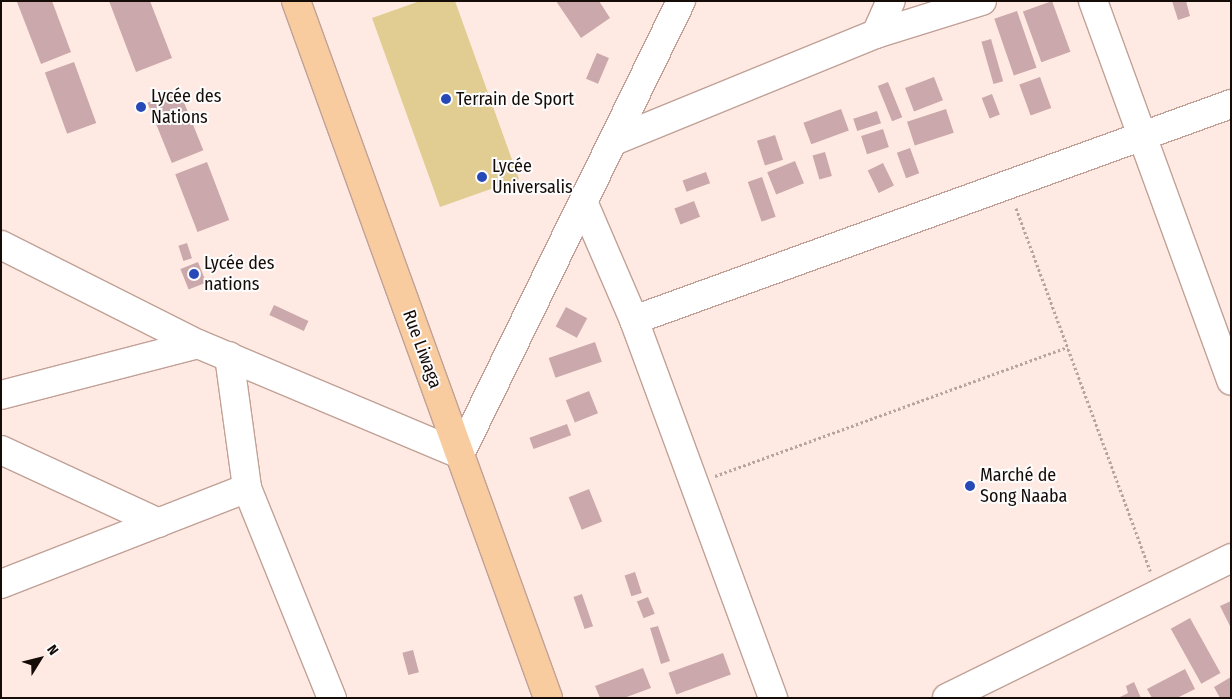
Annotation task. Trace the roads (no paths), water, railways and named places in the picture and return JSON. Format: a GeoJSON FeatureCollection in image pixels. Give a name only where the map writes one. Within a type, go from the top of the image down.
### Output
{"type":"FeatureCollection","features":[{"type":"Feature","properties":{"kind":"main road","name":"Rue Liwaga"},"geometry":{"type":"LineString","coordinates":[[296,1],[548,698]]}},
{"type":"Feature","properties":{"kind":"street"},"geometry":{"type":"LineString","coordinates":[[1,245],[198,344],[460,454],[616,140],[681,1]]}},
{"type":"Feature","properties":{"kind":"street"},"geometry":{"type":"LineString","coordinates":[[876,34],[891,1]]}},
{"type":"Feature","properties":{"kind":"street"},"geometry":{"type":"LineString","coordinates":[[616,140],[876,34],[982,1]]}},
{"type":"Feature","properties":{"kind":"street"},"geometry":{"type":"LineString","coordinates":[[1093,1],[1231,381]]}},
{"type":"Feature","properties":{"kind":"street"},"geometry":{"type":"LineString","coordinates":[[634,320],[1231,104]]}},
{"type":"Feature","properties":{"kind":"street"},"geometry":{"type":"LineString","coordinates":[[584,204],[634,320],[692,484],[772,698]]}},
{"type":"Feature","properties":{"kind":"street"},"geometry":{"type":"LineString","coordinates":[[1,395],[198,344]]}},
{"type":"Feature","properties":{"kind":"street"},"geometry":{"type":"LineString","coordinates":[[229,356],[247,488],[332,698]]}},
{"type":"Feature","properties":{"kind":"street"},"geometry":{"type":"LineString","coordinates":[[1,450],[159,523]]}},
{"type":"Feature","properties":{"kind":"street"},"geometry":{"type":"LineString","coordinates":[[1,584],[247,488]]}},
{"type":"Feature","properties":{"kind":"street"},"geometry":{"type":"LineString","coordinates":[[947,698],[1231,558]]}},
{"type":"Feature","properties":{"kind":"place","name":"Terrain de Sport"},"geometry":{"type":"Point","coordinates":[446,99]}},
{"type":"Feature","properties":{"kind":"place","name":"Lycée des Nations"},"geometry":{"type":"Point","coordinates":[141,107]}},
{"type":"Feature","properties":{"kind":"place","name":"Lycée Universalis"},"geometry":{"type":"Point","coordinates":[482,177]}},
{"type":"Feature","properties":{"kind":"place","name":"Lycée des nations"},"geometry":{"type":"Point","coordinates":[194,274]}},
{"type":"Feature","properties":{"kind":"place","name":"Marché de Song Naaba"},"geometry":{"type":"Point","coordinates":[970,486]}}]}
